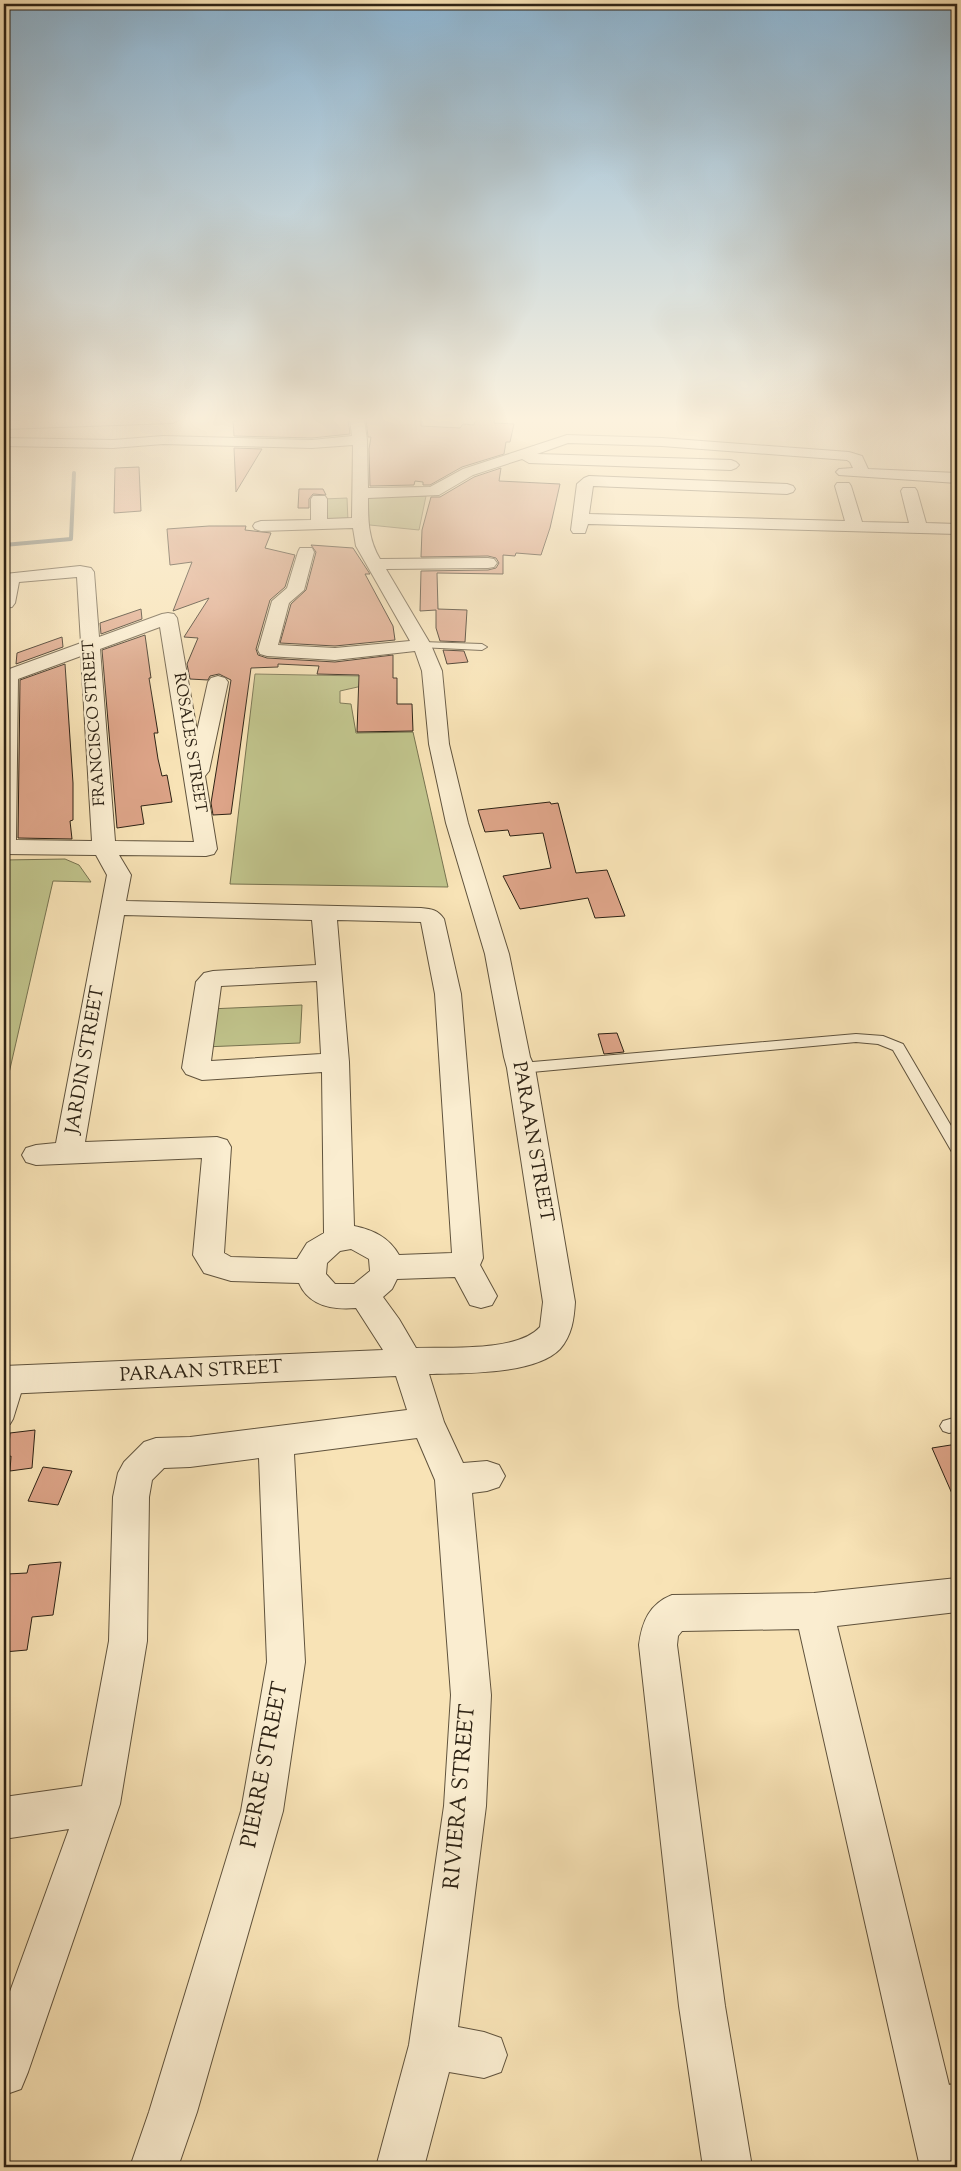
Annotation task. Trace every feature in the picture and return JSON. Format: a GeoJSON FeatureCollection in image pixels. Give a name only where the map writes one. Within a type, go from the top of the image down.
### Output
{"type":"FeatureCollection","features":[{"type":"Feature","properties":{"kind":"street"},"geometry":{"type":"LineString","coordinates":[[319,520],[319,525]]}},
{"type":"Feature","properties":{"kind":"street"},"geometry":{"type":"LineString","coordinates":[[580,520],[580,524],[645,521],[711,528],[785,524],[957,529]]}},
{"type":"Feature","properties":{"kind":"street"},"geometry":{"type":"LineString","coordinates":[[711,528],[712,520]]}},
{"type":"Feature","properties":{"kind":"street"},"geometry":{"type":"LineString","coordinates":[[853,520],[855,526]]}},
{"type":"Feature","properties":{"kind":"street"},"geometry":{"type":"LineString","coordinates":[[916,520],[918,528]]}},
{"type":"Feature","properties":{"kind":"street"},"geometry":{"type":"LineString","coordinates":[[260,526],[360,523]]}},
{"type":"Feature","properties":{"kind":"street","name":"PARAAN STREET"},"geometry":{"type":"LineString","coordinates":[[10,1380],[496,1358],[519,1355],[540,1346],[551,1338],[557,1325],[559,1302],[521,1068],[517,1057],[497,954],[455,814],[438,744],[432,671],[422,645],[377,564],[364,546],[360,523]]}},
{"type":"Feature","properties":{"kind":"street"},"geometry":{"type":"LineString","coordinates":[[306,552],[296,590],[281,602],[267,650],[330,654],[422,645]]}},
{"type":"Feature","properties":{"kind":"street"},"geometry":{"type":"LineString","coordinates":[[377,564],[488,564]]}},
{"type":"Feature","properties":{"kind":"street","name":"FRANCISCO STREET"},"geometry":{"type":"LineString","coordinates":[[7,597],[11,578],[85,572],[104,848],[120,875]]}},
{"type":"Feature","properties":{"kind":"street","name":"ROSALES STREET"},"geometry":{"type":"LineString","coordinates":[[174,617],[179,681],[195,785],[214,849],[4,847],[8,676],[90,647],[174,617]]}},
{"type":"Feature","properties":{"kind":"street"},"geometry":{"type":"LineString","coordinates":[[179,681],[239,683]]}},
{"type":"Feature","properties":{"kind":"street"},"geometry":{"type":"LineString","coordinates":[[195,785],[218,682]]}},
{"type":"Feature","properties":{"kind":"street","name":"JARDIN STREET"},"geometry":{"type":"LineString","coordinates":[[120,875],[69,1154],[218,1137],[208,1255],[214,1265],[231,1269],[309,1270]]}},
{"type":"Feature","properties":{"kind":"street"},"geometry":{"type":"LineString","coordinates":[[113,908],[422,915],[429,916],[432,920],[448,994],[468,1258],[463,1264],[375,1280],[349,1297],[334,1296],[321,1291],[312,1282],[309,1270],[311,1260],[317,1251],[327,1243],[339,1239],[362,1239],[372,1243],[385,1258],[375,1280]]}},
{"type":"Feature","properties":{"kind":"street"},"geometry":{"type":"LineString","coordinates":[[324,913],[334,1062],[339,1173],[339,1239]]}},
{"type":"Feature","properties":{"kind":"street"},"geometry":{"type":"LineString","coordinates":[[329,972],[213,978],[209,982],[196,1068],[202,1071],[334,1062]]}},
{"type":"Feature","properties":{"kind":"street"},"geometry":{"type":"LineString","coordinates":[[36,1155],[69,1154]]}},
{"type":"Feature","properties":{"kind":"street"},"geometry":{"type":"LineString","coordinates":[[463,1264],[481,1296]]}},
{"type":"Feature","properties":{"kind":"street","name":"RIVIERA STREET"},"geometry":{"type":"LineString","coordinates":[[375,1280],[388,1328],[416,1383],[427,1422],[470,1478],[471,1695],[465,1806],[432,2045],[400,2167]]}},
{"type":"Feature","properties":{"kind":"street"},"geometry":{"type":"LineString","coordinates":[[4,2072],[99,1804],[128,1641],[131,1496],[136,1474],[156,1454],[190,1452],[427,1422]]}},
{"type":"Feature","properties":{"kind":"street","name":"PIERRE STREET"},"geometry":{"type":"LineString","coordinates":[[154,2167],[173,2112],[262,1811],[286,1662],[276,1440]]}},
{"type":"Feature","properties":{"kind":"street"},"geometry":{"type":"LineString","coordinates":[[727,2167],[702,2006],[658,1645],[660,1630],[672,1613],[814,1611],[957,1595]]}},
{"type":"Feature","properties":{"kind":"street"},"geometry":{"type":"LineString","coordinates":[[814,1611],[945,2110],[945,2167]]}},
{"type":"Feature","properties":{"kind":"street"},"geometry":{"type":"LineString","coordinates":[[4,1818],[99,1804]]}},
{"type":"Feature","properties":{"kind":"street"},"geometry":{"type":"LineString","coordinates":[[432,2045],[484,2055]]}},
{"type":"Feature","properties":{"kind":"lane"},"geometry":{"type":"LineString","coordinates":[[422,645],[482,647]]}},
{"type":"Feature","properties":{"kind":"lane"},"geometry":{"type":"LineString","coordinates":[[521,1068],[856,1038],[879,1038],[889,1041],[898,1047],[957,1148]]}},
{"type":"Feature","properties":{"kind":"lane"},"geometry":{"type":"LineString","coordinates":[[4,1419],[10,1380]]}},
{"type":"Feature","properties":{"kind":"green space"},"geometry":{"type":"Polygon","coordinates":[[[348,520],[348,521],[323,521],[348,520]]]}},
{"type":"Feature","properties":{"kind":"green space"},"geometry":{"type":"Polygon","coordinates":[[[360,520],[421,520],[419,530],[360,524],[360,520]]]}},
{"type":"Feature","properties":{"kind":"green space"},"geometry":{"type":"Polygon","coordinates":[[[255,674],[361,676],[362,686],[340,691],[340,703],[351,704],[356,733],[413,732],[448,887],[230,884],[255,674]]]}},
{"type":"Feature","properties":{"kind":"green space"},"geometry":{"type":"Polygon","coordinates":[[[65,859],[79,865],[91,882],[53,881],[4,1095],[4,860],[65,859]]]}},
{"type":"Feature","properties":{"kind":"green space"},"geometry":{"type":"Polygon","coordinates":[[[302,1005],[300,1043],[204,1047],[209,1009],[302,1005]]]}},
{"type":"Feature","properties":{"kind":"building"},"geometry":{"type":"Polygon","coordinates":[[[425,520],[552,520],[541,555],[516,553],[515,556],[503,555],[503,574],[437,573],[438,609],[467,610],[465,642],[440,641],[436,628],[436,610],[420,611],[421,571],[488,570],[496,568],[499,563],[496,558],[488,556],[421,557],[422,530],[425,520]]]}},
{"type":"Feature","properties":{"kind":"building"},"geometry":{"type":"Polygon","coordinates":[[[246,526],[245,530],[271,533],[265,548],[295,555],[285,587],[270,600],[256,649],[258,655],[267,658],[335,662],[393,655],[393,678],[397,678],[397,704],[412,704],[413,731],[357,732],[359,675],[317,674],[319,666],[278,664],[278,667],[251,668],[231,814],[213,815],[211,803],[231,680],[219,674],[210,676],[208,680],[190,679],[187,664],[198,638],[184,637],[209,598],[173,611],[192,562],[170,565],[167,529],[246,526]]]}},
{"type":"Feature","properties":{"kind":"building"},"geometry":{"type":"Polygon","coordinates":[[[311,545],[353,548],[370,574],[365,574],[393,626],[395,640],[335,646],[280,643],[291,604],[306,590],[316,552],[311,545]]]}},
{"type":"Feature","properties":{"kind":"building"},"geometry":{"type":"Polygon","coordinates":[[[141,609],[142,619],[101,634],[100,623],[141,609]]]}},
{"type":"Feature","properties":{"kind":"building"},"geometry":{"type":"Polygon","coordinates":[[[145,635],[151,678],[149,678],[158,733],[154,733],[158,759],[162,776],[167,775],[172,802],[141,806],[144,824],[117,828],[102,650],[145,635]]]}},
{"type":"Feature","properties":{"kind":"building"},"geometry":{"type":"Polygon","coordinates":[[[62,637],[63,647],[16,664],[17,653],[62,637]]]}},
{"type":"Feature","properties":{"kind":"building"},"geometry":{"type":"Polygon","coordinates":[[[443,650],[464,651],[468,662],[447,664],[443,650]]]}},
{"type":"Feature","properties":{"kind":"building"},"geometry":{"type":"Polygon","coordinates":[[[65,664],[73,783],[73,820],[70,821],[72,839],[18,838],[20,680],[65,664]]]}},
{"type":"Feature","properties":{"kind":"building"},"geometry":{"type":"Polygon","coordinates":[[[550,802],[551,804],[558,803],[576,873],[607,870],[625,916],[595,918],[588,898],[520,909],[503,876],[551,868],[543,833],[510,836],[508,830],[485,832],[478,810],[550,802]]]}},
{"type":"Feature","properties":{"kind":"building"},"geometry":{"type":"Polygon","coordinates":[[[617,1033],[624,1052],[604,1054],[598,1034],[617,1033]]]}},
{"type":"Feature","properties":{"kind":"building"},"geometry":{"type":"Polygon","coordinates":[[[35,1430],[32,1468],[10,1471],[11,1456],[8,1457],[10,1433],[35,1430]]]}},
{"type":"Feature","properties":{"kind":"building"},"geometry":{"type":"Polygon","coordinates":[[[957,1444],[957,1505],[932,1448],[957,1444]]]}},
{"type":"Feature","properties":{"kind":"building"},"geometry":{"type":"Polygon","coordinates":[[[43,1467],[72,1471],[58,1505],[28,1501],[43,1467]]]}},
{"type":"Feature","properties":{"kind":"building"},"geometry":{"type":"Polygon","coordinates":[[[61,1562],[53,1615],[32,1617],[27,1650],[4,1652],[4,1596],[7,1574],[27,1573],[29,1565],[61,1562]]]}},
{"type":"Feature","properties":{"kind":"waterway"},"geometry":{"type":"LineString","coordinates":[[4,545],[71,539],[72,520]]}}]}
